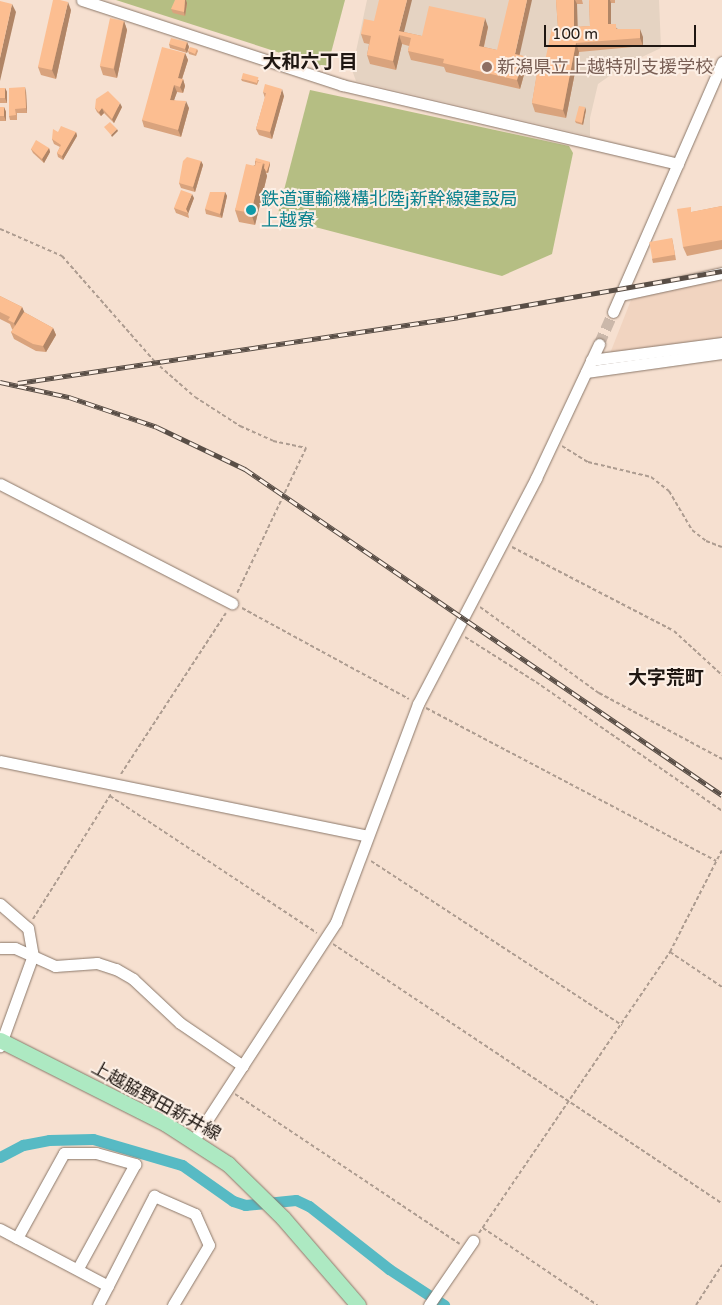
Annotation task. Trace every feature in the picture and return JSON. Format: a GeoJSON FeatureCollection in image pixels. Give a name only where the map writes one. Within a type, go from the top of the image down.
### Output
{"type":"FeatureCollection","features":[{"type":"Feature","properties":{"kind":"main road","name":"上越脇野田新井線"},"geometry":{"type":"LineString","coordinates":[[1,1043],[194,1140],[228,1164],[256,1190],[358,1305]]}},
{"type":"Feature","properties":{"kind":"street"},"geometry":{"type":"LineString","coordinates":[[82,0],[342,85],[678,164]]}},
{"type":"Feature","properties":{"kind":"street"},"geometry":{"type":"LineString","coordinates":[[613,312],[722,62]]}},
{"type":"Feature","properties":{"kind":"street"},"geometry":{"type":"LineString","coordinates":[[620,295],[722,273]]}},
{"type":"Feature","properties":{"kind":"street"},"geometry":{"type":"LineString","coordinates":[[591,360],[722,343]]}},
{"type":"Feature","properties":{"kind":"street"},"geometry":{"type":"LineString","coordinates":[[194,1140],[327,939],[346,901],[368,836],[418,704],[502,542],[599,344]]}},
{"type":"Feature","properties":{"kind":"street"},"geometry":{"type":"LineString","coordinates":[[586,372],[722,353]]}},
{"type":"Feature","properties":{"kind":"street"},"geometry":{"type":"LineString","coordinates":[[0,484],[232,603]]}},
{"type":"Feature","properties":{"kind":"street"},"geometry":{"type":"LineString","coordinates":[[0,760],[112,790],[368,836]]}},
{"type":"Feature","properties":{"kind":"street"},"geometry":{"type":"LineString","coordinates":[[0,904],[28,928],[33,955],[1,1043]]}},
{"type":"Feature","properties":{"kind":"street"},"geometry":{"type":"LineString","coordinates":[[0,948],[16,948],[55,966],[97,963],[116,969],[133,979],[180,1023],[243,1066]]}},
{"type":"Feature","properties":{"kind":"street"},"geometry":{"type":"LineString","coordinates":[[17,1238],[64,1153],[96,1153],[135,1164],[78,1268]]}},
{"type":"Feature","properties":{"kind":"street"},"geometry":{"type":"LineString","coordinates":[[98,1305],[154,1196],[195,1214],[209,1244],[173,1305]]}},
{"type":"Feature","properties":{"kind":"street"},"geometry":{"type":"LineString","coordinates":[[0,1229],[78,1268],[108,1286]]}},
{"type":"Feature","properties":{"kind":"street"},"geometry":{"type":"LineString","coordinates":[[429,1305],[470,1246]]}},
{"type":"Feature","properties":{"kind":"path"},"geometry":{"type":"LineString","coordinates":[[0,229],[62,256],[155,362],[195,397],[240,426],[273,441],[306,448],[232,603],[112,790],[28,928]]}},
{"type":"Feature","properties":{"kind":"path"},"geometry":{"type":"LineString","coordinates":[[562,446],[588,462],[651,477],[670,491],[692,530],[706,542],[722,548]]}},
{"type":"Feature","properties":{"kind":"path"},"geometry":{"type":"LineString","coordinates":[[502,542],[674,631],[722,675]]}},
{"type":"Feature","properties":{"kind":"path"},"geometry":{"type":"LineString","coordinates":[[472,601],[599,693],[722,759]]}},
{"type":"Feature","properties":{"kind":"path"},"geometry":{"type":"LineString","coordinates":[[232,603],[418,704],[716,861]]}},
{"type":"Feature","properties":{"kind":"path"},"geometry":{"type":"LineString","coordinates":[[455,631],[536,682],[722,811]]}},
{"type":"Feature","properties":{"kind":"path"},"geometry":{"type":"LineString","coordinates":[[112,790],[327,939],[722,1203]]}},
{"type":"Feature","properties":{"kind":"path"},"geometry":{"type":"LineString","coordinates":[[227,1089],[470,1246],[670,952],[722,850]]}},
{"type":"Feature","properties":{"kind":"path"},"geometry":{"type":"LineString","coordinates":[[362,855],[622,1025]]}},
{"type":"Feature","properties":{"kind":"path"},"geometry":{"type":"LineString","coordinates":[[670,952],[722,987]]}},
{"type":"Feature","properties":{"kind":"path"},"geometry":{"type":"LineString","coordinates":[[482,1228],[597,1305]]}},
{"type":"Feature","properties":{"kind":"path"},"geometry":{"type":"LineString","coordinates":[[696,1305],[722,1265]]}},
{"type":"Feature","properties":{"kind":"shaded area","name":"新潟県立上越特別支援学校"},"geometry":{"type":"Polygon","coordinates":[[[367,0],[659,0],[661,48],[625,65],[598,84],[590,118],[590,136],[356,81],[352,70],[367,0]]]}},
{"type":"Feature","properties":{"kind":"shaded area"},"geometry":{"type":"Polygon","coordinates":[[[722,277],[722,347],[607,361],[633,295],[722,277]]]}},
{"type":"Feature","properties":{"kind":"green space"},"geometry":{"type":"Polygon","coordinates":[[[116,0],[345,0],[327,68],[116,0]]]}},
{"type":"Feature","properties":{"kind":"green space"},"geometry":{"type":"Polygon","coordinates":[[[310,90],[569,146],[573,153],[552,254],[502,276],[277,217],[310,90]]]}},
{"type":"Feature","properties":{"kind":"building"},"geometry":{"type":"Polygon","coordinates":[[[53,0],[68,2],[52,70],[38,67],[53,0]]]}},
{"type":"Feature","properties":{"kind":"building"},"geometry":{"type":"Polygon","coordinates":[[[175,0],[185,0],[184,12],[171,9],[175,0]]]}},
{"type":"Feature","properties":{"kind":"building"},"geometry":{"type":"Polygon","coordinates":[[[379,0],[407,0],[399,31],[422,36],[429,6],[485,18],[479,46],[497,50],[509,0],[527,0],[515,54],[545,61],[552,28],[558,28],[556,0],[574,0],[574,27],[590,26],[589,0],[608,0],[608,24],[616,24],[616,29],[640,29],[640,38],[576,43],[563,110],[532,103],[538,66],[522,63],[517,80],[443,63],[444,59],[408,51],[411,38],[399,35],[393,61],[367,55],[371,36],[361,34],[364,19],[374,21],[379,0]]]}},
{"type":"Feature","properties":{"kind":"building"},"geometry":{"type":"Polygon","coordinates":[[[0,1],[12,4],[0,58],[0,1]]]}},
{"type":"Feature","properties":{"kind":"building"},"geometry":{"type":"Polygon","coordinates":[[[110,18],[124,21],[114,69],[100,66],[110,18]]]}},
{"type":"Feature","properties":{"kind":"building"},"geometry":{"type":"Polygon","coordinates":[[[171,38],[187,42],[185,49],[169,44],[171,38]]]}},
{"type":"Feature","properties":{"kind":"building"},"geometry":{"type":"Polygon","coordinates":[[[162,47],[185,53],[178,78],[183,79],[180,87],[174,85],[170,100],[186,101],[178,130],[142,120],[162,47]]]}},
{"type":"Feature","properties":{"kind":"building"},"geometry":{"type":"Polygon","coordinates":[[[190,47],[197,49],[195,54],[188,51],[190,47]]]}},
{"type":"Feature","properties":{"kind":"building"},"geometry":{"type":"Polygon","coordinates":[[[243,73],[258,77],[257,83],[241,79],[243,73]]]}},
{"type":"Feature","properties":{"kind":"building"},"geometry":{"type":"Polygon","coordinates":[[[265,84],[282,89],[270,132],[256,129],[266,93],[263,92],[265,84]]]}},
{"type":"Feature","properties":{"kind":"building"},"geometry":{"type":"Polygon","coordinates":[[[25,87],[26,108],[15,109],[16,115],[9,116],[9,88],[25,87]]]}},
{"type":"Feature","properties":{"kind":"building"},"geometry":{"type":"Polygon","coordinates":[[[0,88],[5,88],[5,98],[0,98],[0,88]]]}},
{"type":"Feature","properties":{"kind":"building"},"geometry":{"type":"Polygon","coordinates":[[[108,91],[120,103],[112,119],[102,108],[99,112],[95,108],[96,99],[108,91]]]}},
{"type":"Feature","properties":{"kind":"building"},"geometry":{"type":"Polygon","coordinates":[[[579,106],[585,107],[582,123],[575,121],[579,106]]]}},
{"type":"Feature","properties":{"kind":"building"},"geometry":{"type":"Polygon","coordinates":[[[0,107],[4,107],[4,116],[0,116],[0,107]]]}},
{"type":"Feature","properties":{"kind":"building"},"geometry":{"type":"Polygon","coordinates":[[[110,122],[117,129],[111,135],[104,127],[110,122]]]}},
{"type":"Feature","properties":{"kind":"building"},"geometry":{"type":"Polygon","coordinates":[[[61,126],[76,132],[62,156],[57,153],[61,145],[52,139],[53,129],[58,132],[61,126]]]}},
{"type":"Feature","properties":{"kind":"building"},"geometry":{"type":"Polygon","coordinates":[[[36,140],[49,148],[42,159],[31,149],[36,140]]]}},
{"type":"Feature","properties":{"kind":"building"},"geometry":{"type":"Polygon","coordinates":[[[187,157],[201,161],[193,187],[179,183],[183,161],[187,157]]]}},
{"type":"Feature","properties":{"kind":"building"},"geometry":{"type":"Polygon","coordinates":[[[256,158],[270,162],[267,171],[264,168],[265,164],[255,161],[256,158]]]}},
{"type":"Feature","properties":{"kind":"building"},"geometry":{"type":"Polygon","coordinates":[[[256,162],[263,163],[251,213],[235,210],[246,164],[255,166],[256,162]]]}},
{"type":"Feature","properties":{"kind":"building"},"geometry":{"type":"Polygon","coordinates":[[[181,190],[192,194],[186,209],[188,213],[174,208],[181,190]]]}},
{"type":"Feature","properties":{"kind":"building"},"geometry":{"type":"Polygon","coordinates":[[[210,192],[225,192],[220,214],[205,209],[210,192]]]}},
{"type":"Feature","properties":{"kind":"building"},"geometry":{"type":"Polygon","coordinates":[[[722,206],[722,240],[683,247],[677,209],[691,207],[691,212],[722,206]]]}},
{"type":"Feature","properties":{"kind":"building"},"geometry":{"type":"Polygon","coordinates":[[[672,238],[675,255],[652,259],[649,242],[672,238]]]}},
{"type":"Feature","properties":{"kind":"building"},"geometry":{"type":"Polygon","coordinates":[[[0,296],[22,307],[14,323],[8,320],[10,317],[0,312],[0,296]]]}},
{"type":"Feature","properties":{"kind":"building"},"geometry":{"type":"Polygon","coordinates":[[[24,312],[53,328],[43,346],[33,344],[11,332],[24,312]]]}},
{"type":"Feature","properties":{"kind":"waterway"},"geometry":{"type":"LineString","coordinates":[[0,1157],[23,1145],[49,1140],[93,1139],[182,1165],[233,1201],[245,1205],[296,1200],[309,1206],[389,1269],[444,1305]]}},
{"type":"Feature","properties":{"kind":"tunnel"},"geometry":{"type":"LineString","coordinates":[[599,344],[613,312]]}},
{"type":"Feature","properties":{"kind":"railway"},"geometry":{"type":"LineString","coordinates":[[18,383],[458,317],[722,271]]}},
{"type":"Feature","properties":{"kind":"railway"},"geometry":{"type":"LineString","coordinates":[[0,382],[69,397],[157,427],[245,469],[722,795]]}},
{"type":"Feature","properties":{"kind":"place","name":"新潟県立上越特別支援学校"},"geometry":{"type":"Point","coordinates":[487,67]}},
{"type":"Feature","properties":{"kind":"place","name":"鉄道運輸機構北陸j新幹線建設局 上越寮"},"geometry":{"type":"Point","coordinates":[251,210]}},
{"type":"Feature","properties":{"kind":"district","name":"大和六丁目"},"geometry":{"type":"Point","coordinates":[310,63]}},
{"type":"Feature","properties":{"kind":"district","name":"大字荒町"},"geometry":{"type":"Point","coordinates":[666,679]}}]}
